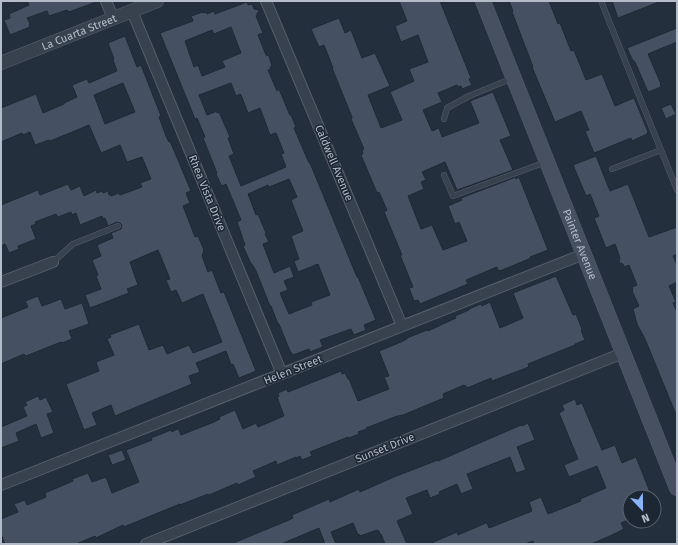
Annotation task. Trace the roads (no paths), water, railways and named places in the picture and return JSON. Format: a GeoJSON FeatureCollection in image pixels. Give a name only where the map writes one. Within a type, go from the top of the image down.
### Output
{"type":"FeatureCollection","features":[{"type":"Feature","properties":{"kind":"main road","name":"Painter Avenue"},"geometry":{"type":"LineString","coordinates":[[483,1],[677,488]]}},
{"type":"Feature","properties":{"kind":"street"},"geometry":{"type":"LineString","coordinates":[[106,1],[112,18]]}},
{"type":"Feature","properties":{"kind":"street","name":"La Cuarta Street"},"geometry":{"type":"LineString","coordinates":[[1,63],[157,1]]}},
{"type":"Feature","properties":{"kind":"street","name":"Caldwell Avenue"},"geometry":{"type":"LineString","coordinates":[[266,1],[402,326]]}},
{"type":"Feature","properties":{"kind":"street","name":"Rhea Vista Drive"},"geometry":{"type":"LineString","coordinates":[[132,11],[282,374]]}},
{"type":"Feature","properties":{"kind":"street","name":"Helen Street"},"geometry":{"type":"LineString","coordinates":[[1,485],[584,254]]}},
{"type":"Feature","properties":{"kind":"street"},"geometry":{"type":"LineString","coordinates":[[1,282],[54,262]]}},
{"type":"Feature","properties":{"kind":"street","name":"Sunset Drive"},"geometry":{"type":"LineString","coordinates":[[146,544],[623,353]]}},
{"type":"Feature","properties":{"kind":"lane"},"geometry":{"type":"LineString","coordinates":[[601,1],[677,190]]}},
{"type":"Feature","properties":{"kind":"lane"},"geometry":{"type":"LineString","coordinates":[[444,119],[447,108],[469,96],[514,77]]}},
{"type":"Feature","properties":{"kind":"lane"},"geometry":{"type":"LineString","coordinates":[[612,169],[661,150]]}},
{"type":"Feature","properties":{"kind":"lane"},"geometry":{"type":"LineString","coordinates":[[444,175],[452,196],[547,162]]}},
{"type":"Feature","properties":{"kind":"lane"},"geometry":{"type":"LineString","coordinates":[[54,262],[73,244],[118,226]]}}]}
